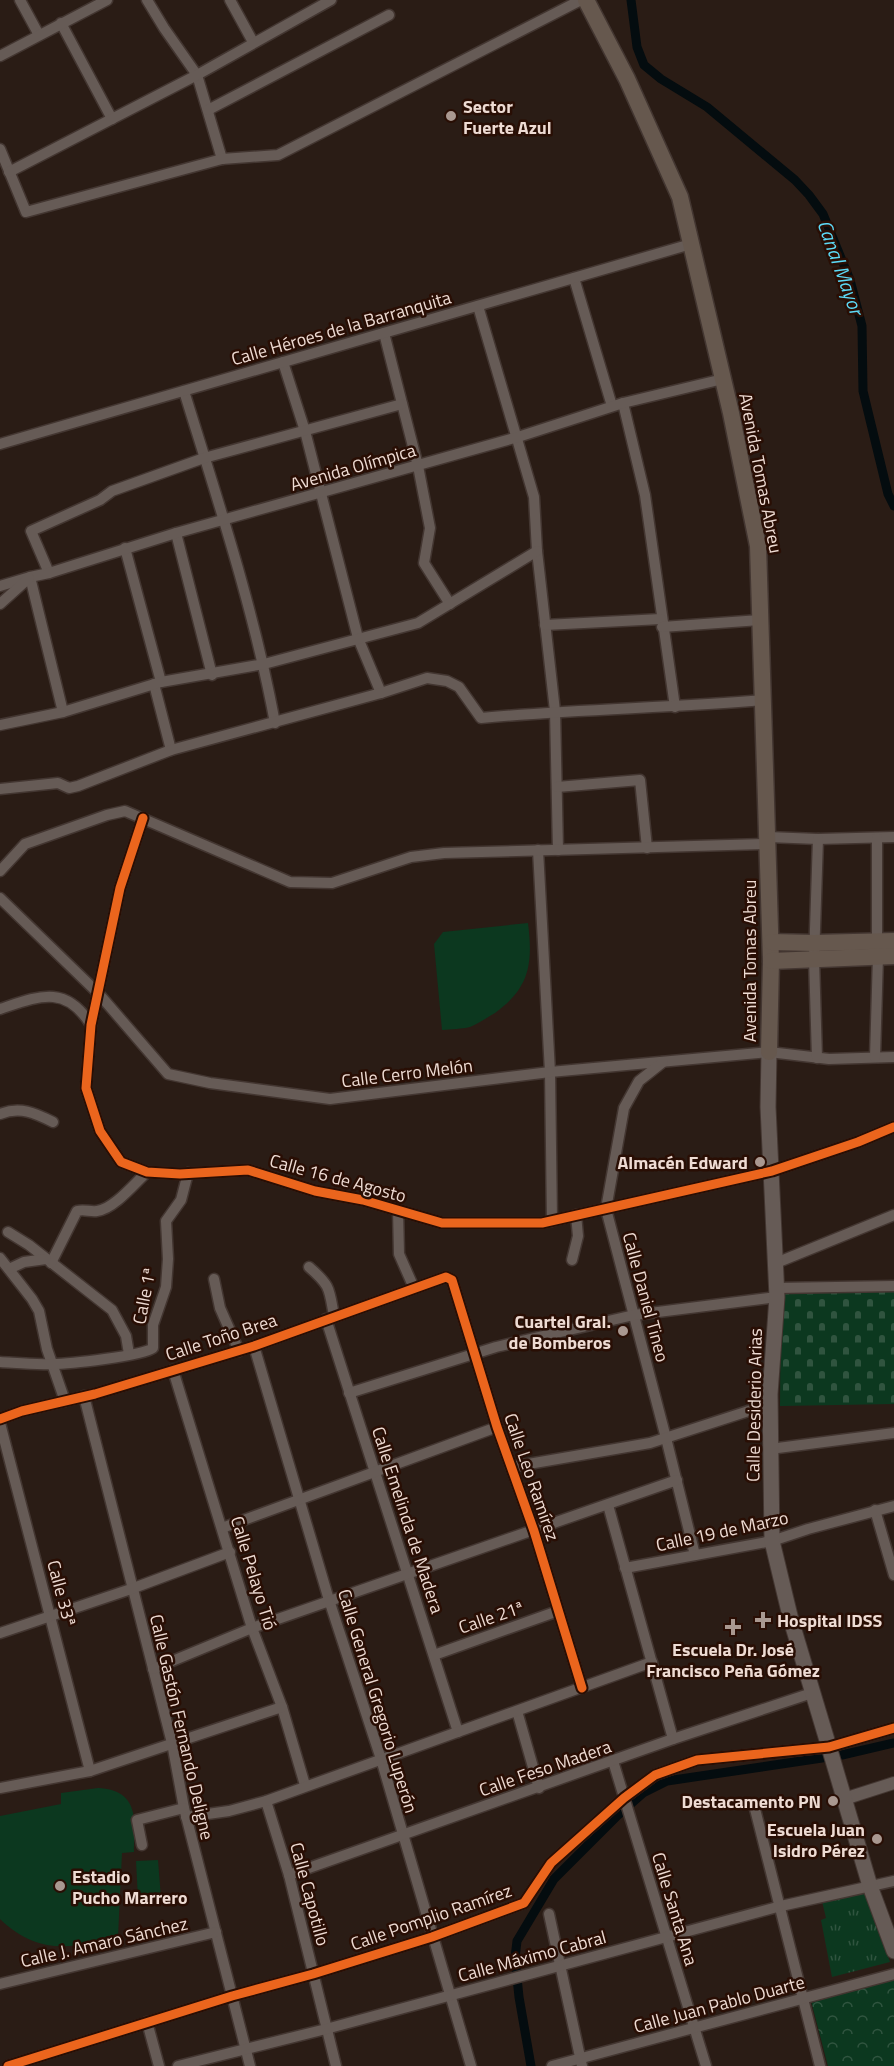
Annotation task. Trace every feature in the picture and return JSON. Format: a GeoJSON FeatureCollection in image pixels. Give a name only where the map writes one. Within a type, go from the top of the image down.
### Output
{"type":"FeatureCollection","features":[{"type":"Feature","properties":{"kind":"main road","name":"Avenida Tomas Abreu"},"geometry":{"type":"LineString","coordinates":[[584,0],[627,79],[680,196],[723,379],[758,546],[771,942],[769,1052]]}},
{"type":"Feature","properties":{"kind":"main road"},"geometry":{"type":"LineString","coordinates":[[771,942],[814,951]]}},
{"type":"Feature","properties":{"kind":"main road"},"geometry":{"type":"LineString","coordinates":[[771,961],[814,951],[886,949]]}},
{"type":"Feature","properties":{"kind":"main road","name":"Calle Desiderio Arias"},"geometry":{"type":"LineString","coordinates":[[769,1052],[768,1107],[777,1293],[770,1404],[772,1541],[812,1693],[870,1886],[894,1951]]}},
{"type":"Feature","properties":{"kind":"street"},"geometry":{"type":"LineString","coordinates":[[20,0],[39,35]]}},
{"type":"Feature","properties":{"kind":"street"},"geometry":{"type":"LineString","coordinates":[[0,56],[94,3],[107,0]]}},
{"type":"Feature","properties":{"kind":"street"},"geometry":{"type":"LineString","coordinates":[[147,0],[197,75],[222,159]]}},
{"type":"Feature","properties":{"kind":"street"},"geometry":{"type":"LineString","coordinates":[[230,0],[253,42]]}},
{"type":"Feature","properties":{"kind":"street"},"geometry":{"type":"LineString","coordinates":[[9,172],[197,75],[331,0]]}},
{"type":"Feature","properties":{"kind":"street"},"geometry":{"type":"LineString","coordinates":[[0,149],[26,212],[222,159],[278,155],[584,0]]}},
{"type":"Feature","properties":{"kind":"street"},"geometry":{"type":"LineString","coordinates":[[208,110],[389,15]]}},
{"type":"Feature","properties":{"kind":"street"},"geometry":{"type":"LineString","coordinates":[[61,23],[112,118]]}},
{"type":"Feature","properties":{"kind":"street","name":"Calle Héroes de la Barranquita"},"geometry":{"type":"LineString","coordinates":[[0,444],[691,244]]}},
{"type":"Feature","properties":{"kind":"street"},"geometry":{"type":"LineString","coordinates":[[574,278],[612,406]]}},
{"type":"Feature","properties":{"kind":"street"},"geometry":{"type":"LineString","coordinates":[[478,306],[534,497],[537,551],[555,711],[558,850]]}},
{"type":"Feature","properties":{"kind":"street"},"geometry":{"type":"LineString","coordinates":[[384,333],[418,466],[430,528],[424,563],[450,604]]}},
{"type":"Feature","properties":{"kind":"street"},"geometry":{"type":"LineString","coordinates":[[283,362],[305,431],[358,638],[381,693]]}},
{"type":"Feature","properties":{"kind":"street","name":"Avenida Olímpica"},"geometry":{"type":"LineString","coordinates":[[0,586],[176,533],[518,437],[612,406],[723,379]]}},
{"type":"Feature","properties":{"kind":"street"},"geometry":{"type":"LineString","coordinates":[[184,391],[224,520],[264,664],[275,723]]}},
{"type":"Feature","properties":{"kind":"street"},"geometry":{"type":"LineString","coordinates":[[623,403],[645,495],[675,707]]}},
{"type":"Feature","properties":{"kind":"street"},"geometry":{"type":"LineString","coordinates":[[49,573],[32,531],[100,500],[112,491],[204,458],[402,404]]}},
{"type":"Feature","properties":{"kind":"street"},"geometry":{"type":"LineString","coordinates":[[176,533],[212,675]]}},
{"type":"Feature","properties":{"kind":"street"},"geometry":{"type":"LineString","coordinates":[[124,548],[171,750]]}},
{"type":"Feature","properties":{"kind":"street"},"geometry":{"type":"LineString","coordinates":[[0,725],[63,712],[157,683],[264,664],[418,623],[537,551]]}},
{"type":"Feature","properties":{"kind":"street"},"geometry":{"type":"LineString","coordinates":[[0,604],[30,577],[63,712]]}},
{"type":"Feature","properties":{"kind":"street"},"geometry":{"type":"LineString","coordinates":[[545,625],[760,620]]}},
{"type":"Feature","properties":{"kind":"street"},"geometry":{"type":"LineString","coordinates":[[0,789],[58,783],[69,788],[78,786],[171,750],[275,723],[427,678],[447,681],[459,687],[481,718],[555,711],[675,707],[763,700]]}},
{"type":"Feature","properties":{"kind":"street"},"geometry":{"type":"LineString","coordinates":[[556,787],[640,780],[647,848]]}},
{"type":"Feature","properties":{"kind":"street"},"geometry":{"type":"LineString","coordinates":[[0,871],[25,844],[107,814],[124,811],[290,882],[332,883],[411,857],[444,853],[647,848],[768,840],[894,837]]}},
{"type":"Feature","properties":{"kind":"street","name":"Calle 16 de Agosto"},"geometry":{"type":"LineString","coordinates":[[143,818],[120,888],[91,1024],[86,1089],[100,1131],[121,1162],[147,1172],[188,1173],[248,1170],[315,1191],[363,1200],[442,1223],[542,1223],[772,1171],[858,1142],[894,1127]]}},
{"type":"Feature","properties":{"kind":"street"},"geometry":{"type":"LineString","coordinates":[[875,1058],[886,949],[877,838]]}},
{"type":"Feature","properties":{"kind":"street"},"geometry":{"type":"LineString","coordinates":[[817,1058],[814,951],[818,839]]}},
{"type":"Feature","properties":{"kind":"street"},"geometry":{"type":"LineString","coordinates":[[538,850],[550,1072],[552,1221]]}},
{"type":"Feature","properties":{"kind":"street","name":"Calle Cerro Melón"},"geometry":{"type":"LineString","coordinates":[[0,898],[99,994],[168,1074],[210,1083],[330,1099],[550,1072],[769,1052],[817,1058],[894,1058]]}},
{"type":"Feature","properties":{"kind":"street"},"geometry":{"type":"LineString","coordinates":[[0,1008],[45,996],[59,997],[70,1001],[82,1010],[91,1024]]}},
{"type":"Feature","properties":{"kind":"street","name":"Calle Daniel Tineo"},"geometry":{"type":"LineString","coordinates":[[665,1061],[639,1081],[624,1108],[606,1209],[695,1555]]}},
{"type":"Feature","properties":{"kind":"street"},"geometry":{"type":"LineString","coordinates":[[0,1114],[20,1109],[34,1112],[53,1122]]}},
{"type":"Feature","properties":{"kind":"street"},"geometry":{"type":"LineString","coordinates":[[49,1261],[77,1211],[98,1211],[127,1192],[147,1172]]}},
{"type":"Feature","properties":{"kind":"street","name":"Calle 1ª"},"geometry":{"type":"LineString","coordinates":[[0,1362],[53,1364],[129,1354],[150,1350],[154,1346],[153,1325],[165,1287],[168,1259],[166,1221],[181,1200],[188,1173]]}},
{"type":"Feature","properties":{"kind":"street"},"geometry":{"type":"LineString","coordinates":[[398,1210],[399,1254],[414,1288]]}},
{"type":"Feature","properties":{"kind":"street"},"geometry":{"type":"LineString","coordinates":[[572,1260],[578,1236],[576,1215]]}},
{"type":"Feature","properties":{"kind":"street"},"geometry":{"type":"LineString","coordinates":[[776,1263],[894,1215]]}},
{"type":"Feature","properties":{"kind":"street"},"geometry":{"type":"LineString","coordinates":[[8,1232],[112,1310],[126,1336],[129,1354]]}},
{"type":"Feature","properties":{"kind":"street"},"geometry":{"type":"LineString","coordinates":[[0,1258],[39,1311],[47,1349],[65,1401]]}},
{"type":"Feature","properties":{"kind":"street"},"geometry":{"type":"LineString","coordinates":[[9,1269],[24,1262],[49,1261]]}},
{"type":"Feature","properties":{"kind":"street","name":"Calle Emelinda de Madera"},"geometry":{"type":"LineString","coordinates":[[309,1267],[325,1281],[329,1291],[330,1318],[349,1393],[458,1732]]}},
{"type":"Feature","properties":{"kind":"street","name":"Calle Toño Brea"},"geometry":{"type":"LineString","coordinates":[[0,1421],[22,1411],[84,1396],[254,1346],[414,1288],[449,1278]]}},
{"type":"Feature","properties":{"kind":"street","name":"Calle Leo Ramírez"},"geometry":{"type":"LineString","coordinates":[[449,1278],[452,1280],[497,1427],[534,1531],[582,1688]]}},
{"type":"Feature","properties":{"kind":"street"},"geometry":{"type":"LineString","coordinates":[[214,1279],[220,1308],[238,1351]]}},
{"type":"Feature","properties":{"kind":"street"},"geometry":{"type":"LineString","coordinates":[[349,1393],[496,1347],[634,1315],[777,1293],[894,1287]]}},
{"type":"Feature","properties":{"kind":"street","name":"Calle General Gregorio Luperón"},"geometry":{"type":"LineString","coordinates":[[254,1346],[329,1600],[381,1759],[471,2066]]}},
{"type":"Feature","properties":{"kind":"street","name":"Calle Pelayo Tió"},"geometry":{"type":"LineString","coordinates":[[173,1370],[252,1628],[282,1707],[305,1785]]}},
{"type":"Feature","properties":{"kind":"street","name":"Calle Gastón Fernando Deligne"},"geometry":{"type":"LineString","coordinates":[[84,1396],[171,1743],[185,1812],[250,2066]]}},
{"type":"Feature","properties":{"kind":"street"},"geometry":{"type":"LineString","coordinates":[[511,1467],[650,1443],[770,1404]]}},
{"type":"Feature","properties":{"kind":"street"},"geometry":{"type":"LineString","coordinates":[[0,1412],[22,1411]]}},
{"type":"Feature","properties":{"kind":"street","name":"Calle 33ª"},"geometry":{"type":"LineString","coordinates":[[0,1421],[90,1771]]}},
{"type":"Feature","properties":{"kind":"street"},"geometry":{"type":"LineString","coordinates":[[222,1528],[497,1427]]}},
{"type":"Feature","properties":{"kind":"street"},"geometry":{"type":"LineString","coordinates":[[770,1449],[894,1433]]}},
{"type":"Feature","properties":{"kind":"street"},"geometry":{"type":"LineString","coordinates":[[153,1669],[252,1628],[329,1600],[408,1575],[677,1480]]}},
{"type":"Feature","properties":{"kind":"street"},"geometry":{"type":"LineString","coordinates":[[608,1505],[674,1739]]}},
{"type":"Feature","properties":{"kind":"street","name":"Calle 19 de Marzo"},"geometry":{"type":"LineString","coordinates":[[625,1568],[772,1541],[894,1506]]}},
{"type":"Feature","properties":{"kind":"street"},"geometry":{"type":"LineString","coordinates":[[874,1510],[894,1575]]}},
{"type":"Feature","properties":{"kind":"street"},"geometry":{"type":"LineString","coordinates":[[0,1633],[131,1589],[230,1552]]}},
{"type":"Feature","properties":{"kind":"street","name":"Calle 21ª"},"geometry":{"type":"LineString","coordinates":[[434,1655],[558,1611]]}},
{"type":"Feature","properties":{"kind":"street"},"geometry":{"type":"LineString","coordinates":[[142,1845],[137,1820],[185,1812],[228,1811],[266,1800],[652,1662]]}},
{"type":"Feature","properties":{"kind":"street","name":"Calle Feso Madera"},"geometry":{"type":"LineString","coordinates":[[290,1875],[674,1739],[812,1693]]}},
{"type":"Feature","properties":{"kind":"street"},"geometry":{"type":"LineString","coordinates":[[0,1788],[90,1771],[282,1707]]}},
{"type":"Feature","properties":{"kind":"street"},"geometry":{"type":"LineString","coordinates":[[517,1711],[539,1788]]}},
{"type":"Feature","properties":{"kind":"street","name":"Calle Pomplio Ramírez"},"geometry":{"type":"LineString","coordinates":[[8,2066],[432,1937],[524,1903],[551,1863],[655,1775],[697,1760],[831,1754],[894,1728]]}},
{"type":"Feature","properties":{"kind":"street","name":"Calle Santa Ana"},"geometry":{"type":"LineString","coordinates":[[613,1761],[706,2066]]}},
{"type":"Feature","properties":{"kind":"street"},"geometry":{"type":"LineString","coordinates":[[844,1800],[894,1783]]}},
{"type":"Feature","properties":{"kind":"street","name":"Calle Capotillo"},"geometry":{"type":"LineString","coordinates":[[266,1800],[290,1875],[336,2066]]}},
{"type":"Feature","properties":{"kind":"street"},"geometry":{"type":"LineString","coordinates":[[755,1809],[820,2066]]}},
{"type":"Feature","properties":{"kind":"street","name":"Calle Máximo Cabral"},"geometry":{"type":"LineString","coordinates":[[178,2066],[327,2029],[780,1906],[894,1881]]}},
{"type":"Feature","properties":{"kind":"street"},"geometry":{"type":"LineString","coordinates":[[549,1914],[582,2062]]}},
{"type":"Feature","properties":{"kind":"street","name":"Calle J. Amaro Sánchez"},"geometry":{"type":"LineString","coordinates":[[0,1984],[216,1932]]}},
{"type":"Feature","properties":{"kind":"street","name":"Calle Juan Pablo Duarte"},"geometry":{"type":"LineString","coordinates":[[552,2066],[582,2062],[894,1974]]}},
{"type":"Feature","properties":{"kind":"street"},"geometry":{"type":"LineString","coordinates":[[147,2022],[159,2066]]}},
{"type":"Feature","properties":{"kind":"green space"},"geometry":{"type":"Polygon","coordinates":[[[528,923],[529,962],[516,994],[495,1013],[473,1026],[442,1030],[434,944],[443,932],[528,923]]]}},
{"type":"Feature","properties":{"kind":"green space"},"geometry":{"type":"Polygon","coordinates":[[[894,1289],[894,1404],[780,1406],[781,1291],[894,1289]]]}},
{"type":"Feature","properties":{"kind":"green space","name":"Estadio Pucho Marrero"},"geometry":{"type":"Polygon","coordinates":[[[98,1788],[121,1794],[128,1801],[134,1819],[134,1852],[122,1853],[118,1937],[70,1946],[41,1944],[28,1939],[0,1919],[0,1816],[61,1804],[61,1793],[98,1788]]]}},
{"type":"Feature","properties":{"kind":"green space"},"geometry":{"type":"Polygon","coordinates":[[[158,1860],[161,1898],[138,1899],[136,1861],[158,1860]]]}},
{"type":"Feature","properties":{"kind":"green space"},"geometry":{"type":"Polygon","coordinates":[[[864,1887],[890,1962],[832,1977],[821,1920],[826,1918],[821,1897],[864,1887]]]}},
{"type":"Feature","properties":{"kind":"green space"},"geometry":{"type":"Polygon","coordinates":[[[894,1977],[894,2066],[828,2066],[810,1997],[894,1977]]]}},
{"type":"Feature","properties":{"kind":"waterway","name":"Canal Mayor"},"geometry":{"type":"LineString","coordinates":[[631,0],[637,47],[644,65],[661,79],[707,107],[795,180],[823,214],[850,280],[862,326],[863,391],[888,494],[894,506]]}},
{"type":"Feature","properties":{"kind":"waterway","name":"Canal Mayor"},"geometry":{"type":"LineString","coordinates":[[531,2066],[519,1997],[515,1958],[517,1941],[554,1879],[618,1815],[643,1793],[667,1781],[842,1755],[894,1743]]}},
{"type":"Feature","properties":{"kind":"cycle path"},"geometry":{"type":"LineString","coordinates":[[143,818],[120,888],[91,1025],[86,1088],[100,1131],[121,1162],[147,1172],[180,1174],[248,1170],[315,1191],[363,1200],[442,1223],[542,1223],[772,1171],[858,1142],[894,1127]]}},
{"type":"Feature","properties":{"kind":"cycle path"},"geometry":{"type":"LineString","coordinates":[[0,1419],[22,1411],[95,1394],[254,1346],[446,1277],[452,1280],[497,1427],[534,1531],[582,1688]]}},
{"type":"Feature","properties":{"kind":"cycle path"},"geometry":{"type":"LineString","coordinates":[[8,2066],[432,1937],[524,1903],[551,1863],[624,1798],[655,1775],[697,1760],[829,1747],[894,1728]]}},
{"type":"Feature","properties":{"kind":"place","name":"Sector Fuerte Azul"},"geometry":{"type":"Point","coordinates":[451,116]}},
{"type":"Feature","properties":{"kind":"place","name":"Almacén Edward"},"geometry":{"type":"Point","coordinates":[760,1162]}},
{"type":"Feature","properties":{"kind":"place","name":"Cuartel Gral. de Bomberos"},"geometry":{"type":"Point","coordinates":[623,1331]}},
{"type":"Feature","properties":{"kind":"place","name":"Hospital IDSS"},"geometry":{"type":"Point","coordinates":[763,1620]}},
{"type":"Feature","properties":{"kind":"place","name":"Escuela Dr. José Francisco Peña Gómez"},"geometry":{"type":"Point","coordinates":[733,1627]}},
{"type":"Feature","properties":{"kind":"place","name":"Destacamento PN"},"geometry":{"type":"Point","coordinates":[833,1801]}},
{"type":"Feature","properties":{"kind":"place","name":"Escuela Juan Isidro Pérez"},"geometry":{"type":"Point","coordinates":[877,1839]}},
{"type":"Feature","properties":{"kind":"place","name":"Estadio Pucho Marrero"},"geometry":{"type":"Point","coordinates":[60,1886]}}]}
